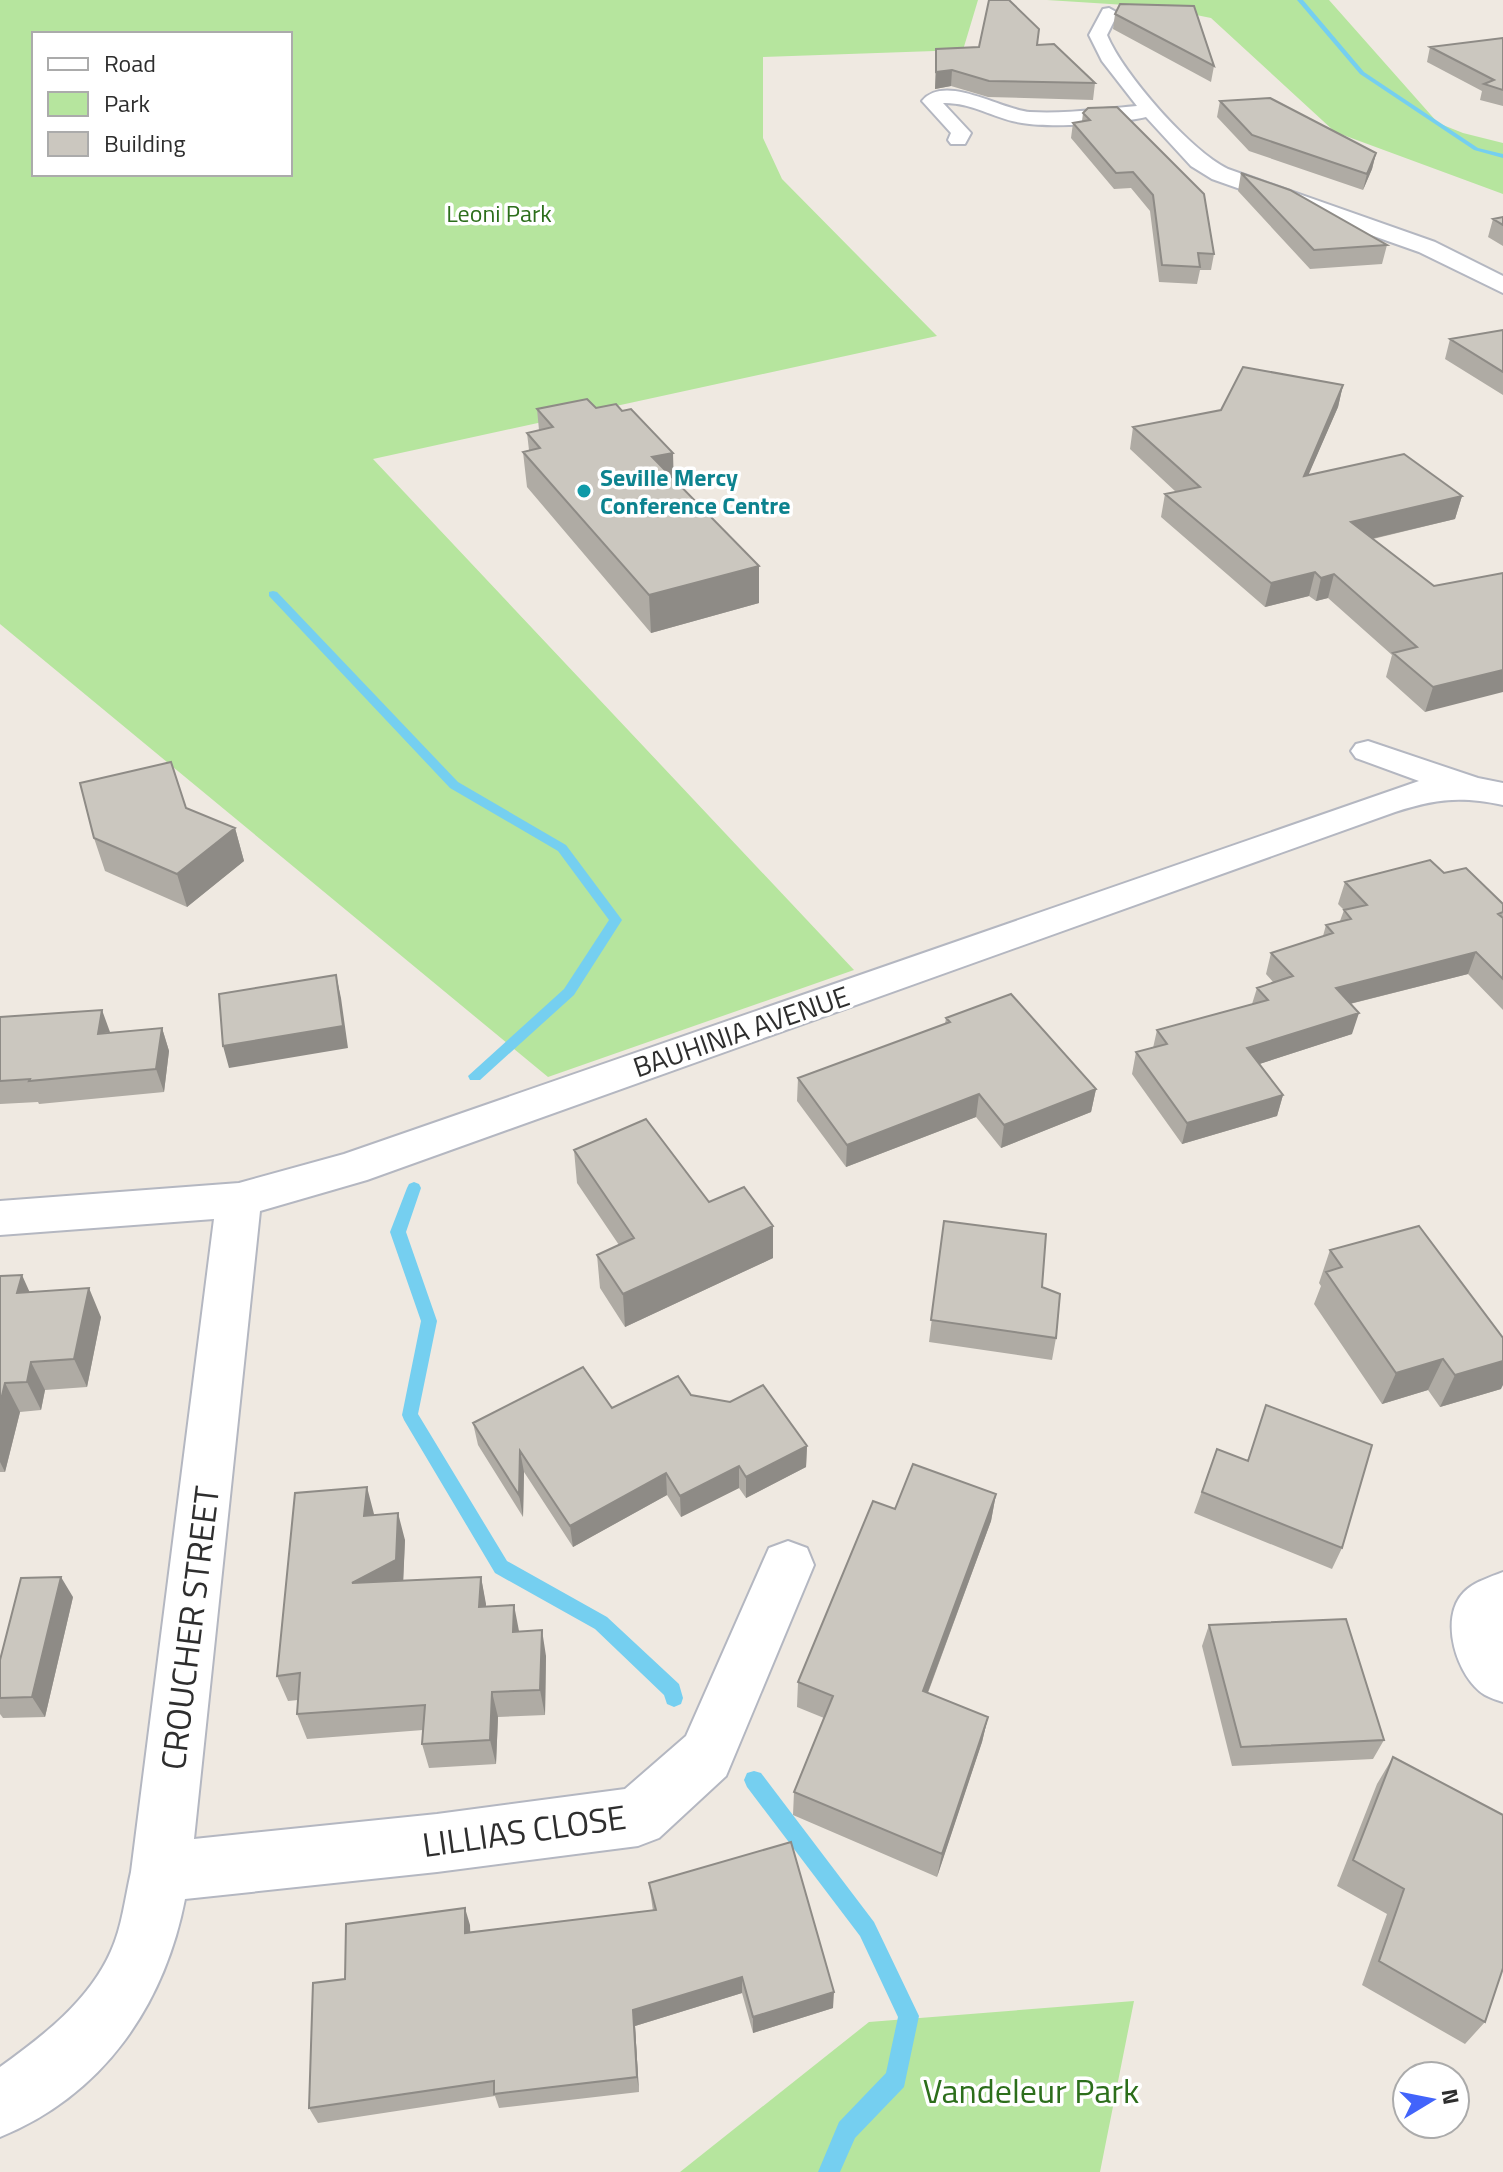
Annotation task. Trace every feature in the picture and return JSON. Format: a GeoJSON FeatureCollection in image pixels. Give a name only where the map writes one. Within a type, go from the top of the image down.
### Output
{"type":"FeatureCollection","features":[{"type":"Feature","properties":{"kind":"street"},"geometry":{"type":"LineString","coordinates":[[1109,13],[1100,26],[1098,36],[1104,49],[1153,112],[1201,163],[1220,174],[1427,247],[1454,258],[1503,286]]}},
{"type":"Feature","properties":{"kind":"street"},"geometry":{"type":"LineString","coordinates":[[958,140],[961,133],[952,120],[936,110],[932,101],[936,97],[950,95],[1022,117],[1153,112]]}},
{"type":"Feature","properties":{"kind":"street"},"geometry":{"type":"LineString","coordinates":[[1368,751],[1486,791]]}},
{"type":"Feature","properties":{"kind":"street","name":"BAUHINIA AVENUE"},"geometry":{"type":"LineString","coordinates":[[0,1218],[239,1200],[352,1168],[1382,804],[1431,789],[1486,791]]}},
{"type":"Feature","properties":{"kind":"street","name":"CROUCHER STREET"},"geometry":{"type":"LineString","coordinates":[[0,2105],[40,2079],[87,2039],[111,2009],[136,1968],[161,1872],[239,1200]]}},
{"type":"Feature","properties":{"kind":"street","name":"LILLIAS CLOSE"},"geometry":{"type":"LineString","coordinates":[[161,1872],[437,1843],[638,1817],[706,1756],[788,1565]]}},
{"type":"Feature","properties":{"kind":"street"},"geometry":{"type":"LineString","coordinates":[[1503,1596],[1481,1611],[1477,1631],[1485,1658],[1503,1676]]}},
{"type":"Feature","properties":{"kind":"green space","name":"Leoni Park"},"geometry":{"type":"Polygon","coordinates":[[[0,0],[978,0],[963,50],[763,57],[763,138],[782,179],[937,336],[373,459],[854,970],[548,1077],[0,624],[0,0]]]}},
{"type":"Feature","properties":{"kind":"green space"},"geometry":{"type":"Polygon","coordinates":[[[1047,0],[1329,0],[1438,123],[1503,143],[1503,194],[1335,132],[1211,18],[1157,7],[1047,0]]]}},
{"type":"Feature","properties":{"kind":"green space","name":"Vandeleur Park"},"geometry":{"type":"Polygon","coordinates":[[[1134,2001],[1100,2172],[680,2172],[869,2022],[1134,2001]]]}},
{"type":"Feature","properties":{"kind":"building"},"geometry":{"type":"Polygon","coordinates":[[[989,0],[1009,0],[1039,29],[1037,45],[1054,44],[1095,83],[989,81],[952,70],[936,72],[936,49],[979,47],[989,0]]]}},
{"type":"Feature","properties":{"kind":"building"},"geometry":{"type":"Polygon","coordinates":[[[1120,4],[1194,6],[1214,66],[1115,14],[1120,4]]]}},
{"type":"Feature","properties":{"kind":"building"},"geometry":{"type":"Polygon","coordinates":[[[1503,38],[1503,90],[1484,84],[1494,80],[1430,47],[1503,38]]]}},
{"type":"Feature","properties":{"kind":"building"},"geometry":{"type":"Polygon","coordinates":[[[1270,98],[1376,153],[1367,174],[1252,135],[1220,101],[1270,98]]]}},
{"type":"Feature","properties":{"kind":"building"},"geometry":{"type":"Polygon","coordinates":[[[1117,107],[1204,194],[1214,254],[1198,253],[1200,267],[1162,265],[1153,195],[1133,172],[1116,173],[1073,123],[1090,120],[1083,113],[1088,108],[1117,107]]]}},
{"type":"Feature","properties":{"kind":"building"},"geometry":{"type":"Polygon","coordinates":[[[1241,173],[1290,190],[1387,245],[1314,250],[1241,173]]]}},
{"type":"Feature","properties":{"kind":"building"},"geometry":{"type":"Polygon","coordinates":[[[1503,330],[1503,372],[1450,339],[1503,330]]]}},
{"type":"Feature","properties":{"kind":"building"},"geometry":{"type":"Polygon","coordinates":[[[1243,367],[1343,385],[1304,476],[1404,454],[1462,496],[1351,522],[1434,586],[1503,573],[1503,670],[1433,687],[1393,653],[1417,647],[1334,574],[1321,578],[1315,572],[1271,583],[1165,494],[1200,487],[1133,427],[1221,410],[1243,367]]]}},
{"type":"Feature","properties":{"kind":"building"},"geometry":{"type":"Polygon","coordinates":[[[587,399],[596,408],[616,404],[622,411],[631,409],[673,453],[652,457],[759,566],[649,595],[523,452],[540,448],[527,433],[553,427],[537,409],[587,399]]]}},
{"type":"Feature","properties":{"kind":"building"},"geometry":{"type":"Polygon","coordinates":[[[171,762],[186,808],[235,828],[177,874],[94,838],[80,783],[171,762]]]}},
{"type":"Feature","properties":{"kind":"building"},"geometry":{"type":"Polygon","coordinates":[[[1430,860],[1444,873],[1466,868],[1503,904],[1503,912],[1498,914],[1503,918],[1503,979],[1476,952],[1336,988],[1359,1013],[1247,1048],[1283,1095],[1187,1123],[1136,1052],[1167,1044],[1157,1030],[1268,1000],[1257,988],[1293,976],[1271,953],[1333,933],[1326,925],[1351,919],[1344,910],[1367,905],[1345,882],[1430,860]]]}},
{"type":"Feature","properties":{"kind":"building"},"geometry":{"type":"Polygon","coordinates":[[[336,975],[343,1026],[223,1046],[219,994],[336,975]]]}},
{"type":"Feature","properties":{"kind":"building"},"geometry":{"type":"Polygon","coordinates":[[[1011,994],[1096,1089],[1004,1125],[979,1094],[847,1145],[798,1078],[950,1022],[946,1018],[1011,994]]]}},
{"type":"Feature","properties":{"kind":"building"},"geometry":{"type":"Polygon","coordinates":[[[102,1010],[98,1034],[162,1028],[156,1069],[0,1081],[0,1017],[102,1010]]]}},
{"type":"Feature","properties":{"kind":"building"},"geometry":{"type":"Polygon","coordinates":[[[646,1119],[709,1202],[744,1187],[773,1226],[623,1294],[597,1255],[634,1238],[574,1150],[646,1119]]]}},
{"type":"Feature","properties":{"kind":"building"},"geometry":{"type":"Polygon","coordinates":[[[944,1221],[1046,1234],[1042,1287],[1060,1294],[1056,1338],[931,1320],[944,1221]]]}},
{"type":"Feature","properties":{"kind":"building"},"geometry":{"type":"Polygon","coordinates":[[[1419,1226],[1503,1338],[1503,1361],[1455,1375],[1443,1359],[1396,1373],[1326,1272],[1342,1267],[1330,1250],[1419,1226]]]}},
{"type":"Feature","properties":{"kind":"building"},"geometry":{"type":"Polygon","coordinates":[[[22,1275],[17,1293],[89,1288],[74,1359],[31,1362],[27,1382],[5,1383],[0,1404],[0,1276],[22,1275]]]}},
{"type":"Feature","properties":{"kind":"building"},"geometry":{"type":"Polygon","coordinates":[[[583,1367],[612,1408],[678,1376],[691,1395],[730,1402],[763,1385],[807,1446],[746,1477],[739,1466],[680,1496],[666,1473],[570,1526],[520,1451],[519,1495],[473,1423],[583,1367]]]}},
{"type":"Feature","properties":{"kind":"building"},"geometry":{"type":"Polygon","coordinates":[[[1266,1405],[1372,1445],[1342,1548],[1202,1492],[1217,1449],[1248,1461],[1266,1405]]]}},
{"type":"Feature","properties":{"kind":"building"},"geometry":{"type":"Polygon","coordinates":[[[913,1464],[996,1494],[923,1691],[988,1717],[942,1854],[794,1792],[833,1696],[798,1682],[873,1501],[895,1509],[913,1464]]]}},
{"type":"Feature","properties":{"kind":"building"},"geometry":{"type":"Polygon","coordinates":[[[367,1487],[364,1516],[398,1513],[396,1560],[352,1583],[481,1577],[479,1607],[514,1605],[513,1632],[542,1630],[540,1690],[492,1692],[490,1740],[422,1744],[425,1705],[297,1714],[300,1673],[277,1676],[295,1493],[367,1487]]]}},
{"type":"Feature","properties":{"kind":"building"},"geometry":{"type":"Polygon","coordinates":[[[61,1577],[32,1697],[0,1698],[0,1660],[21,1578],[61,1577]]]}},
{"type":"Feature","properties":{"kind":"building"},"geometry":{"type":"Polygon","coordinates":[[[1346,1619],[1384,1740],[1241,1747],[1209,1625],[1346,1619]]]}},
{"type":"Feature","properties":{"kind":"building"},"geometry":{"type":"Polygon","coordinates":[[[1393,1757],[1503,1815],[1503,1968],[1485,2022],[1379,1961],[1404,1889],[1353,1860],[1393,1757]]]}},
{"type":"Feature","properties":{"kind":"building"},"geometry":{"type":"Polygon","coordinates":[[[791,1842],[834,1992],[753,2017],[742,1977],[633,2010],[637,2077],[494,2094],[494,2081],[309,2108],[313,1983],[345,1979],[346,1924],[465,1908],[465,1933],[656,1910],[649,1883],[791,1842]]]}},
{"type":"Feature","properties":{"kind":"waterway"},"geometry":{"type":"LineString","coordinates":[[1300,0],[1362,73],[1476,149],[1503,156]]}},
{"type":"Feature","properties":{"kind":"waterway"},"geometry":{"type":"LineString","coordinates":[[273,594],[454,785],[562,848],[616,920],[569,992],[475,1076]]}},
{"type":"Feature","properties":{"kind":"waterway"},"geometry":{"type":"LineString","coordinates":[[414,1188],[398,1232],[429,1321],[410,1415],[501,1567],[601,1623],[672,1690],[674,1698]]}},
{"type":"Feature","properties":{"kind":"waterway"},"geometry":{"type":"LineString","coordinates":[[754,1780],[867,1929],[909,2016],[896,2079],[847,2130],[829,2172]]}},
{"type":"Feature","properties":{"kind":"place","name":"Seville Mercy Conference Centre"},"geometry":{"type":"Point","coordinates":[584,491]}}]}
